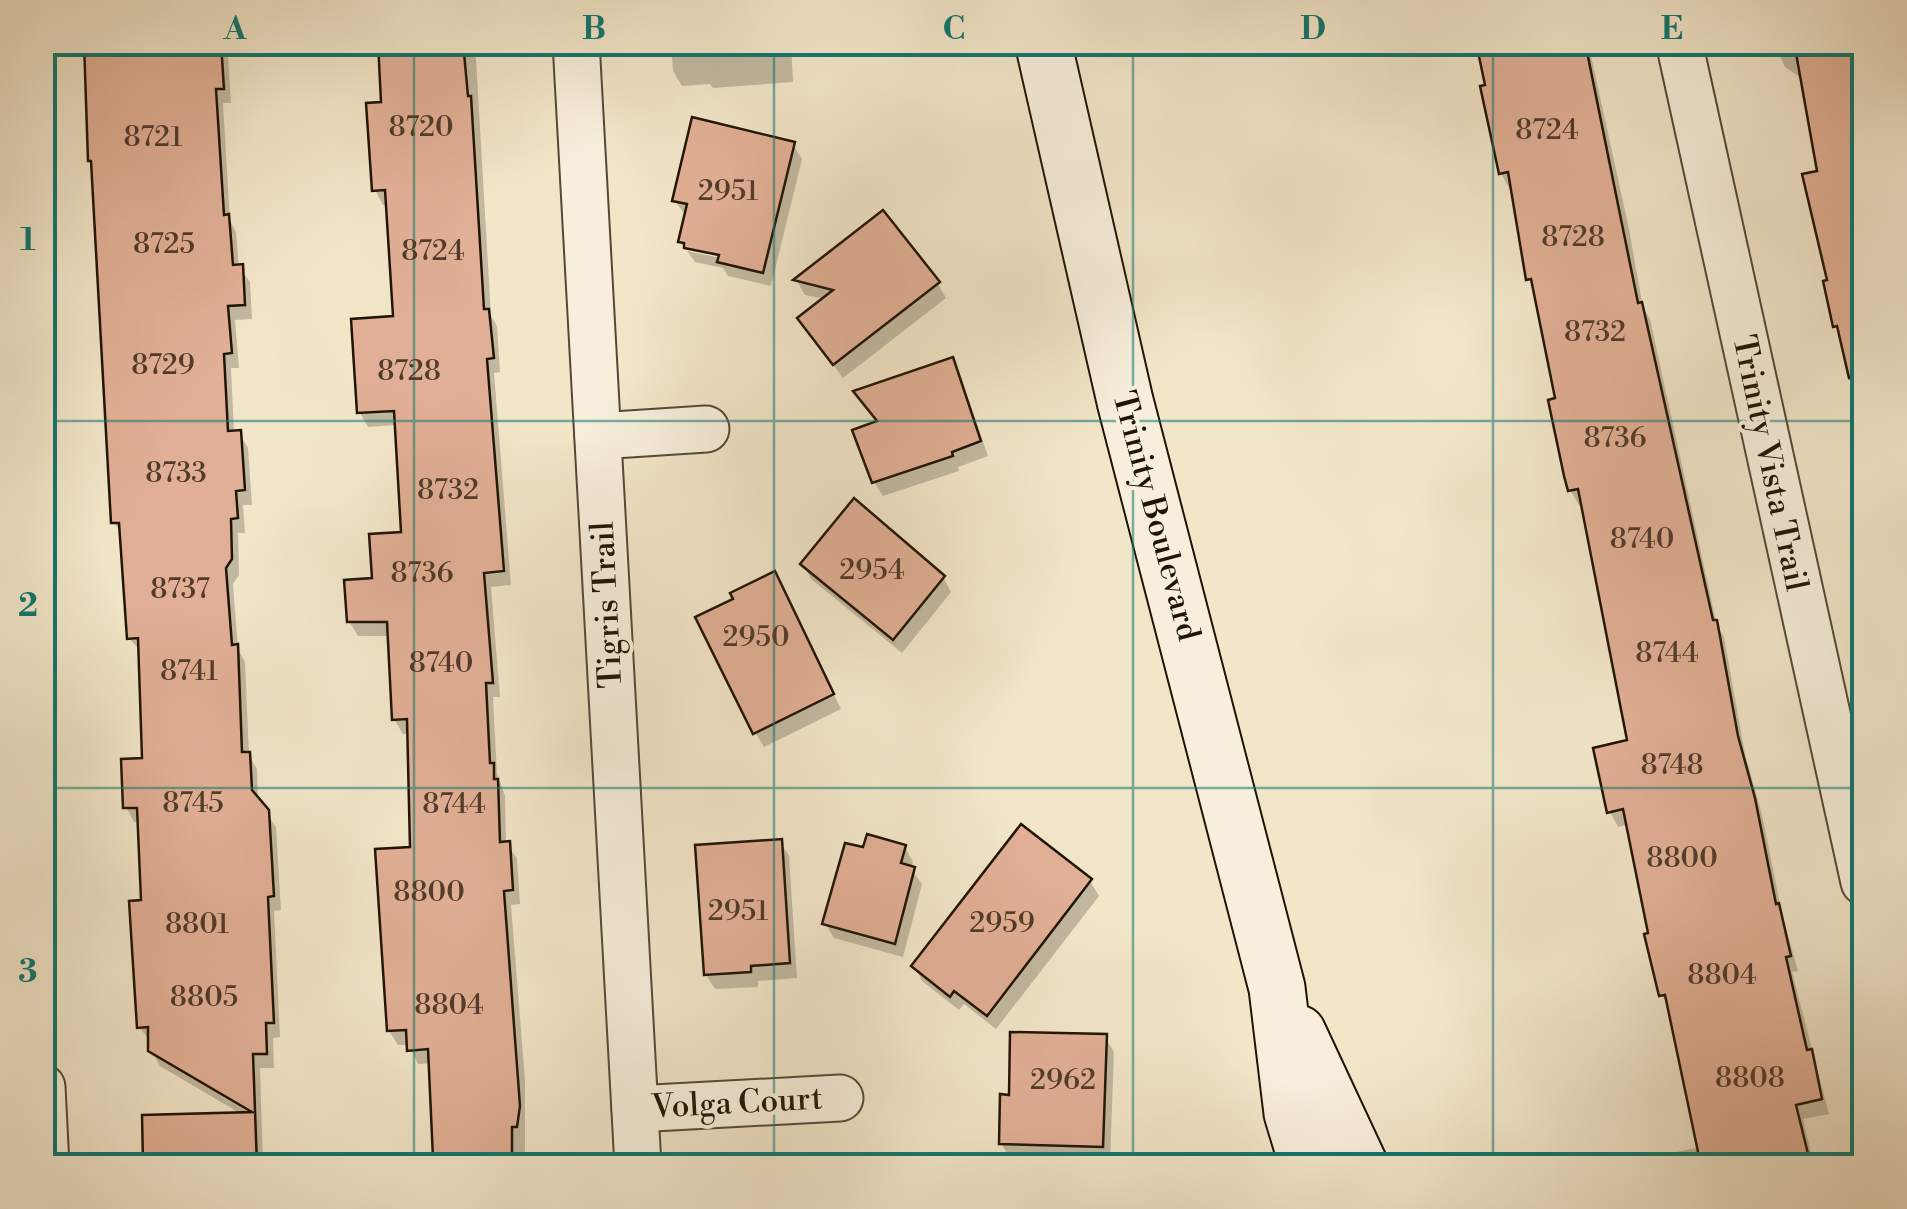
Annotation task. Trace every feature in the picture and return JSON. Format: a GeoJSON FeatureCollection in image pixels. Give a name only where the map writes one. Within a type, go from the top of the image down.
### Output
{"type":"FeatureCollection","features":[{"type":"Feature","properties":{"kind":"main road","name":"Trinity Boulevard"},"geometry":{"type":"LineString","coordinates":[[1043,42],[1125,401],[1277,988],[1292,1114],[1308,1166]]}},
{"type":"Feature","properties":{"kind":"main road","name":"Trinity Boulevard"},"geometry":{"type":"LineString","coordinates":[[1277,988],[1360,1166]]}},
{"type":"Feature","properties":{"kind":"street","name":"Tigris Trail"},"geometry":{"type":"LineString","coordinates":[[576,42],[638,1166]]}},
{"type":"Feature","properties":{"kind":"street","name":"Trinity Vista Trail"},"geometry":{"type":"LineString","coordinates":[[1678,42],[1858,833],[1864,882]]}},
{"type":"Feature","properties":{"kind":"street"},"geometry":{"type":"LineString","coordinates":[[598,436],[706,429]]}},
{"type":"Feature","properties":{"kind":"street"},"geometry":{"type":"LineString","coordinates":[[42,1087],[46,1166]]}},
{"type":"Feature","properties":{"kind":"street","name":"Volga Court"},"geometry":{"type":"LineString","coordinates":[[635,1109],[840,1098]]}},
{"type":"Feature","properties":{"kind":"building"},"geometry":{"type":"Polygon","coordinates":[[[84,42],[221,42],[224,89],[216,89],[224,215],[229,214],[233,265],[243,264],[245,305],[228,306],[232,353],[224,354],[228,431],[241,430],[245,490],[236,491],[238,518],[231,519],[232,559],[226,568],[232,645],[238,644],[242,752],[250,752],[252,790],[269,810],[274,896],[268,897],[274,1023],[266,1023],[267,1054],[253,1054],[257,1166],[143,1163],[142,1115],[252,1112],[148,1051],[148,1027],[137,1028],[129,901],[141,900],[137,808],[123,808],[121,759],[142,758],[138,638],[127,639],[119,523],[111,523],[84,42]]]}},
{"type":"Feature","properties":{"kind":"building"},"geometry":{"type":"Polygon","coordinates":[[[378,42],[463,42],[471,96],[484,309],[489,309],[494,358],[487,359],[504,571],[484,573],[493,683],[486,683],[490,763],[494,763],[494,779],[498,779],[500,842],[510,841],[513,890],[504,891],[520,1106],[517,1127],[512,1127],[512,1155],[433,1158],[428,1049],[407,1051],[406,1030],[387,1031],[375,849],[410,847],[407,719],[392,720],[387,622],[347,622],[344,580],[372,578],[369,534],[401,532],[394,411],[357,413],[351,319],[393,316],[385,190],[372,191],[366,103],[381,102],[378,42]]]}},
{"type":"Feature","properties":{"kind":"building"},"geometry":{"type":"Polygon","coordinates":[[[1476,42],[1585,42],[1638,303],[1642,302],[1713,620],[1717,620],[1738,736],[1791,956],[1786,957],[1807,1050],[1812,1049],[1822,1099],[1796,1105],[1811,1166],[1701,1166],[1665,995],[1659,996],[1644,934],[1648,933],[1623,809],[1607,813],[1593,748],[1627,740],[1578,489],[1568,491],[1564,476],[1548,400],[1555,398],[1531,279],[1526,280],[1508,172],[1499,174],[1480,86],[1485,85],[1476,42]]]}},
{"type":"Feature","properties":{"kind":"building"},"geometry":{"type":"Polygon","coordinates":[[[1794,42],[1864,42],[1864,376],[1849,378],[1823,281],[1827,280],[1802,174],[1817,171],[1794,42]]]}},
{"type":"Feature","properties":{"kind":"building"},"geometry":{"type":"Polygon","coordinates":[[[692,117],[795,142],[763,273],[717,262],[719,255],[684,248],[684,243],[678,242],[687,204],[672,201],[692,117]]]}},
{"type":"Feature","properties":{"kind":"building"},"geometry":{"type":"Polygon","coordinates":[[[883,210],[940,282],[833,365],[797,318],[833,290],[793,280],[883,210]]]}},
{"type":"Feature","properties":{"kind":"building"},"geometry":{"type":"Polygon","coordinates":[[[953,357],[981,441],[952,452],[953,456],[872,483],[852,430],[877,421],[853,391],[953,357]]]}},
{"type":"Feature","properties":{"kind":"building"},"geometry":{"type":"Polygon","coordinates":[[[854,498],[945,576],[893,640],[800,564],[854,498]]]}},
{"type":"Feature","properties":{"kind":"building"},"geometry":{"type":"Polygon","coordinates":[[[775,571],[834,694],[753,734],[695,617],[733,599],[730,593],[775,571]]]}},
{"type":"Feature","properties":{"kind":"building"},"geometry":{"type":"Polygon","coordinates":[[[1021,824],[1092,879],[987,1016],[954,991],[950,997],[911,966],[1021,824]]]}},
{"type":"Feature","properties":{"kind":"building"},"geometry":{"type":"Polygon","coordinates":[[[867,834],[906,845],[901,863],[915,867],[895,944],[822,924],[845,843],[863,847],[867,834]]]}},
{"type":"Feature","properties":{"kind":"building"},"geometry":{"type":"Polygon","coordinates":[[[782,839],[790,963],[751,966],[751,972],[704,975],[695,845],[782,839]]]}},
{"type":"Feature","properties":{"kind":"building"},"geometry":{"type":"Polygon","coordinates":[[[1010,1032],[1107,1034],[1103,1147],[999,1144],[1000,1094],[1009,1095],[1010,1032]]]}}]}
